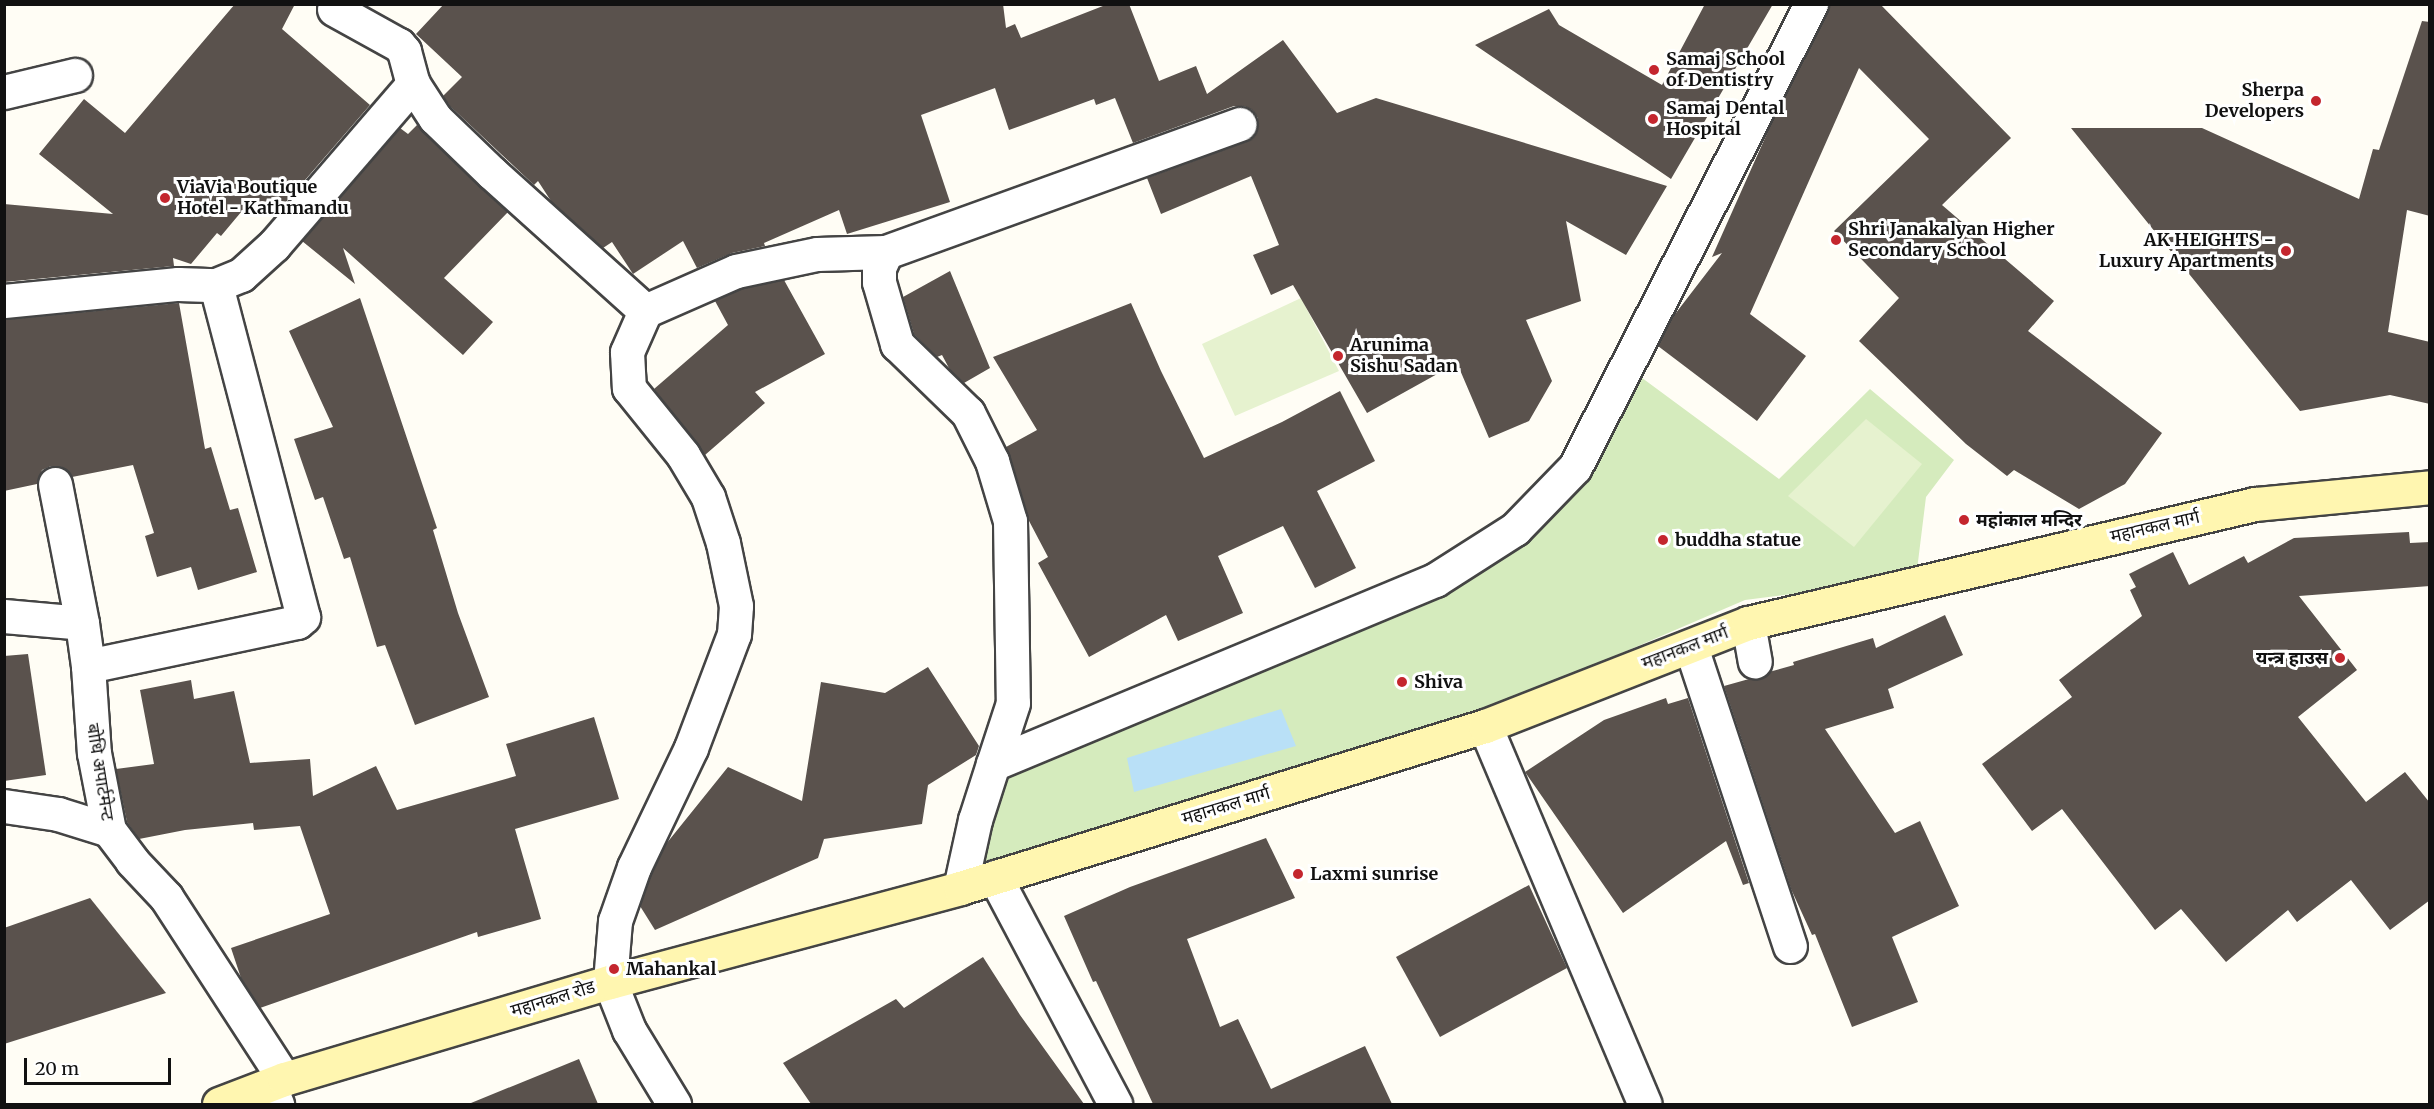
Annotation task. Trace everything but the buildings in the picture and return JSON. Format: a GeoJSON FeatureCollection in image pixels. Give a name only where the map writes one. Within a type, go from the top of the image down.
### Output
{"type":"FeatureCollection","features":[{"type":"Feature","properties":{"kind":"main road","name":"महानकल मार्ग"},"geometry":{"type":"LineString","coordinates":[[960,888],[1485,726],[1748,623],[2255,504],[2430,487]]}},
{"type":"Feature","properties":{"kind":"main road","name":"महानकल रोड"},"geometry":{"type":"LineString","coordinates":[[219,1104],[276,1089],[610,982],[960,888]]}},
{"type":"Feature","properties":{"kind":"street"},"geometry":{"type":"LineString","coordinates":[[993,764],[1435,580],[1515,529],[1575,467],[1811,4]]}},
{"type":"Feature","properties":{"kind":"street"},"geometry":{"type":"LineString","coordinates":[[334,9],[399,45],[404,51],[413,84],[435,118],[492,173],[645,311]]}},
{"type":"Feature","properties":{"kind":"street"},"geometry":{"type":"LineString","coordinates":[[4,92],[75,75]]}},
{"type":"Feature","properties":{"kind":"street"},"geometry":{"type":"LineString","coordinates":[[4,300],[178,284],[216,285],[241,275],[274,245],[413,84]]}},
{"type":"Feature","properties":{"kind":"street"},"geometry":{"type":"LineString","coordinates":[[674,1104],[629,1030],[610,982],[615,921],[634,867],[691,748],[727,659],[734,634],[736,606],[723,543],[708,497],[683,455],[629,388],[627,352],[645,311],[736,271],[817,254],[886,252],[1240,124]]}},
{"type":"Feature","properties":{"kind":"street"},"geometry":{"type":"LineString","coordinates":[[886,252],[879,268],[879,282],[897,344],[968,413],[992,461],[1010,521],[1013,703],[975,820],[960,888]]}},
{"type":"Feature","properties":{"kind":"street"},"geometry":{"type":"LineString","coordinates":[[88,666],[297,622],[303,617],[216,285]]}},
{"type":"Feature","properties":{"kind":"street","name":"बोधि अपार्टमेन्ट"},"geometry":{"type":"LineString","coordinates":[[55,484],[82,623],[88,666],[94,753],[109,830],[132,861],[166,897],[276,1089]]}},
{"type":"Feature","properties":{"kind":"street"},"geometry":{"type":"LineString","coordinates":[[4,616],[82,623]]}},
{"type":"Feature","properties":{"kind":"street"},"geometry":{"type":"LineString","coordinates":[[1748,623],[1755,661]]}},
{"type":"Feature","properties":{"kind":"street"},"geometry":{"type":"LineString","coordinates":[[1691,647],[1790,946]]}},
{"type":"Feature","properties":{"kind":"street"},"geometry":{"type":"LineString","coordinates":[[1485,726],[1645,1104]]}},
{"type":"Feature","properties":{"kind":"street"},"geometry":{"type":"LineString","coordinates":[[4,806],[58,814],[109,830]]}},
{"type":"Feature","properties":{"kind":"street"},"geometry":{"type":"LineString","coordinates":[[995,877],[1115,1104]]}},
{"type":"Feature","properties":{"kind":"green space"},"geometry":{"type":"Polygon","coordinates":[[[1301,298],[1339,371],[1235,416],[1202,344],[1301,298]]]}},
{"type":"Feature","properties":{"kind":"green space"},"geometry":{"type":"Polygon","coordinates":[[[1634,372],[1779,479],[1870,389],[1954,460],[1926,497],[1916,578],[1745,600],[1417,741],[970,877],[992,773],[1469,570],[1634,372]]]}},
{"type":"Feature","properties":{"kind":"green space"},"geometry":{"type":"Polygon","coordinates":[[[1866,419],[1922,464],[1854,547],[1788,496],[1866,419]]]}},
{"type":"Feature","properties":{"kind":"water"},"geometry":{"type":"Polygon","coordinates":[[[1281,709],[1296,746],[1134,792],[1127,758],[1281,709]]]}},
{"type":"Feature","properties":{"kind":"place","name":"Samaj School of Dentistry"},"geometry":{"type":"Point","coordinates":[1654,70]}},
{"type":"Feature","properties":{"kind":"place","name":"Sherpa Developers"},"geometry":{"type":"Point","coordinates":[2316,101]}},
{"type":"Feature","properties":{"kind":"place","name":"Samaj Dental Hospital"},"geometry":{"type":"Point","coordinates":[1653,119]}},
{"type":"Feature","properties":{"kind":"place","name":"ViaVia Boutique Hotel - Kathmandu"},"geometry":{"type":"Point","coordinates":[165,198]}},
{"type":"Feature","properties":{"kind":"place","name":"Shri Janakalyan Higher Secondary School"},"geometry":{"type":"Point","coordinates":[1836,240]}},
{"type":"Feature","properties":{"kind":"place","name":"AK HEIGHTS - Luxury Apartments"},"geometry":{"type":"Point","coordinates":[2286,251]}},
{"type":"Feature","properties":{"kind":"place","name":"Arunima Sishu Sadan"},"geometry":{"type":"Point","coordinates":[1338,356]}},
{"type":"Feature","properties":{"kind":"place","name":"महांकाल मन्दिर"},"geometry":{"type":"Point","coordinates":[1964,520]}},
{"type":"Feature","properties":{"kind":"place","name":"buddha statue"},"geometry":{"type":"Point","coordinates":[1663,540]}},
{"type":"Feature","properties":{"kind":"place","name":"यन्त्र हाउस"},"geometry":{"type":"Point","coordinates":[2340,658]}},
{"type":"Feature","properties":{"kind":"place","name":"Shiva"},"geometry":{"type":"Point","coordinates":[1402,682]}},
{"type":"Feature","properties":{"kind":"place","name":"Laxmi sunrise"},"geometry":{"type":"Point","coordinates":[1298,874]}},
{"type":"Feature","properties":{"kind":"place","name":"Mahankal"},"geometry":{"type":"Point","coordinates":[614,969]}}]}
